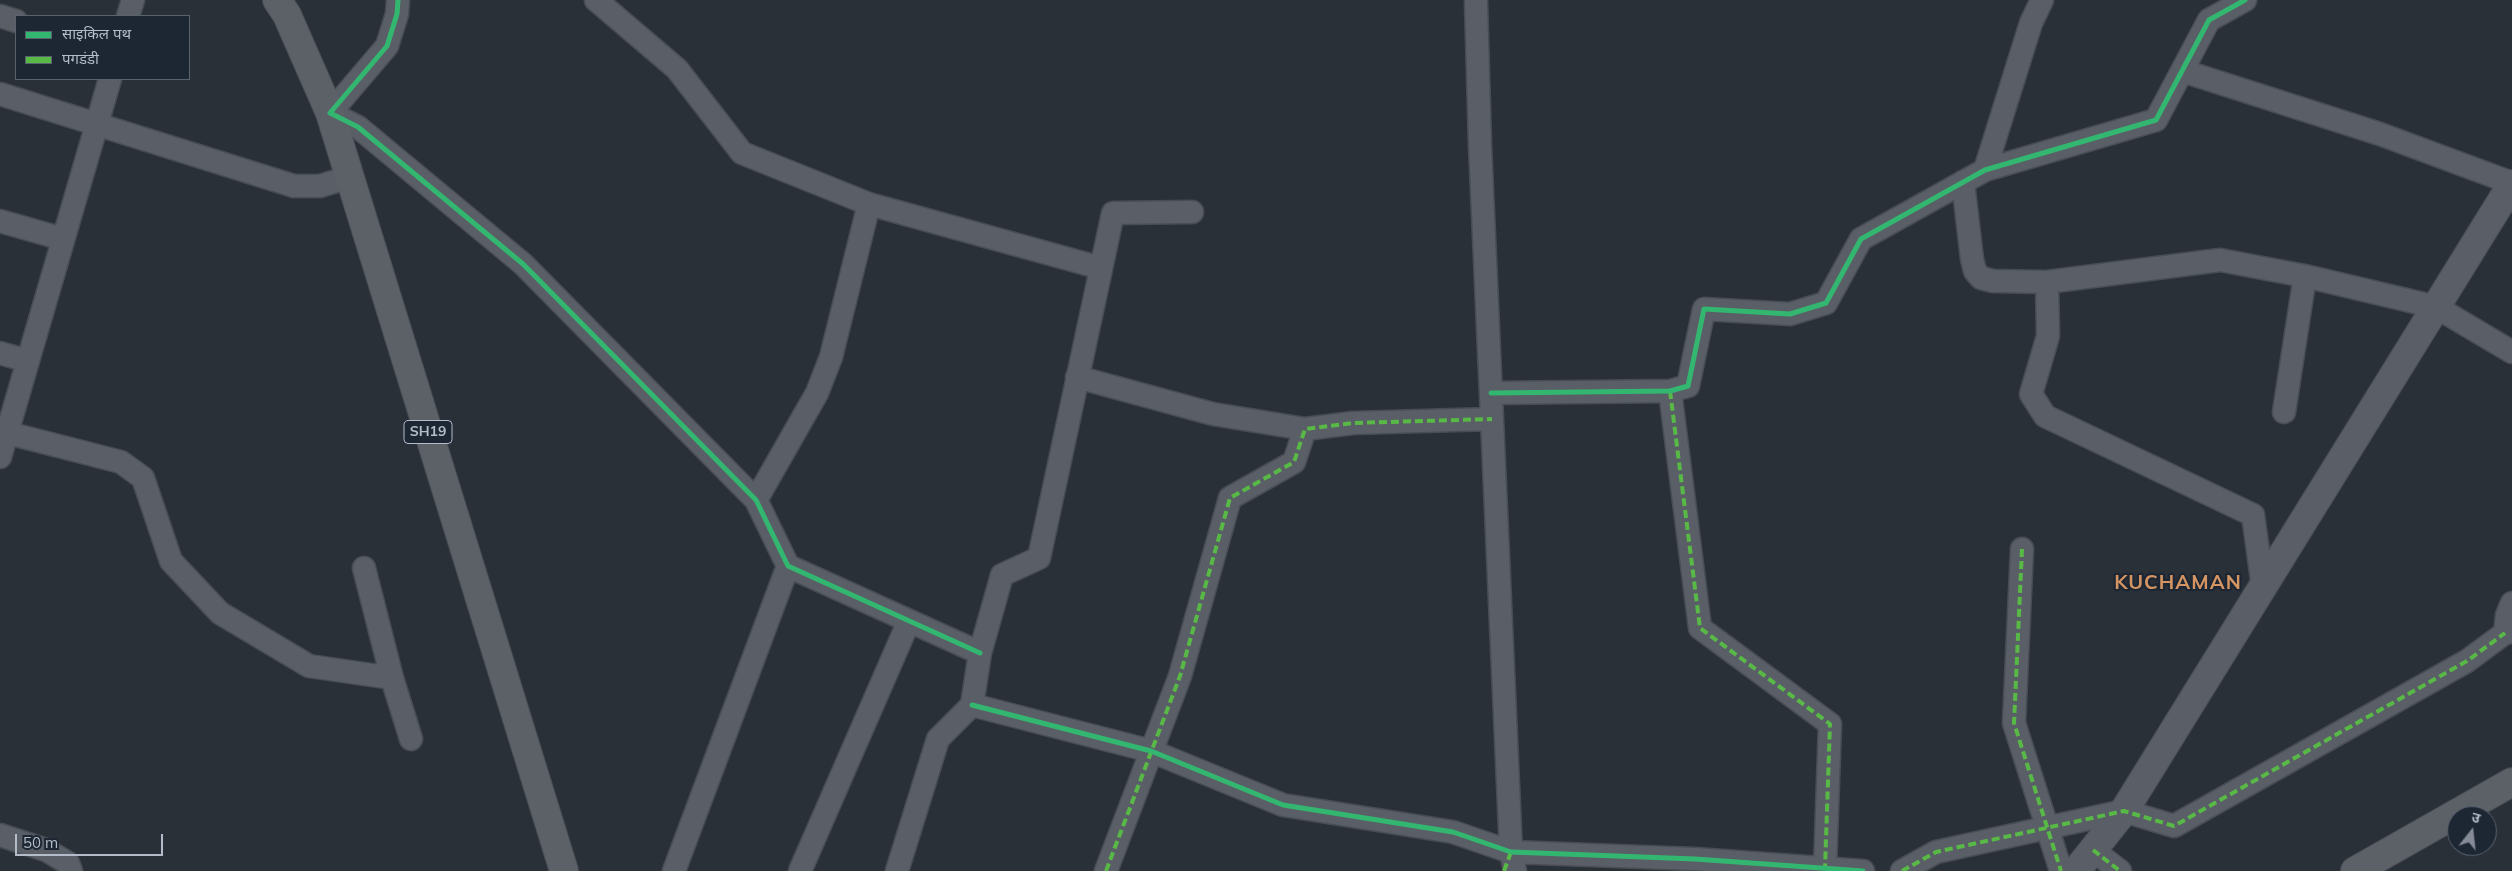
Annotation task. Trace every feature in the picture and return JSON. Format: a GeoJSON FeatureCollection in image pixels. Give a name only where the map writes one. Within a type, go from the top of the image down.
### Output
{"type":"FeatureCollection","features":[{"type":"Feature","properties":{"kind":"main road","name":"SH19"},"geometry":{"type":"LineString","coordinates":[[276,0],[287,15],[330,114],[564,871]]}},
{"type":"Feature","properties":{"kind":"main road"},"geometry":{"type":"LineString","coordinates":[[2355,871],[2512,782]]}},
{"type":"Feature","properties":{"kind":"street"},"geometry":{"type":"LineString","coordinates":[[128,15],[133,0]]}},
{"type":"Feature","properties":{"kind":"street"},"geometry":{"type":"LineString","coordinates":[[398,0],[397,14],[387,46],[330,114],[358,127],[524,264],[756,500],[788,566],[980,653]]}},
{"type":"Feature","properties":{"kind":"street"},"geometry":{"type":"LineString","coordinates":[[596,0],[677,70],[742,153],[869,204],[1101,268]]}},
{"type":"Feature","properties":{"kind":"street"},"geometry":{"type":"LineString","coordinates":[[1985,170],[2031,23],[2042,0]]}},
{"type":"Feature","properties":{"kind":"street"},"geometry":{"type":"LineString","coordinates":[[1476,2],[1510,865]]}},
{"type":"Feature","properties":{"kind":"street"},"geometry":{"type":"LineString","coordinates":[[1490,393],[1670,391],[1688,386],[1704,309],[1790,314],[1826,304],[1861,239],[1963,182],[1985,170],[2156,120],[2209,20],[2238,2]]}},
{"type":"Feature","properties":{"kind":"street"},"geometry":{"type":"LineString","coordinates":[[0,16],[15,21]]}},
{"type":"Feature","properties":{"kind":"street"},"geometry":{"type":"LineString","coordinates":[[2076,871],[2124,811],[2512,184],[2380,134],[2183,71]]}},
{"type":"Feature","properties":{"kind":"street"},"geometry":{"type":"LineString","coordinates":[[0,457],[4,432],[28,361],[110,80]]}},
{"type":"Feature","properties":{"kind":"street"},"geometry":{"type":"LineString","coordinates":[[0,94],[294,186],[320,186],[349,177]]}},
{"type":"Feature","properties":{"kind":"street"},"geometry":{"type":"LineString","coordinates":[[1963,182],[1975,271],[1981,278],[1993,281],[2047,282],[2220,260],[2305,276],[2436,307],[2512,352]]}},
{"type":"Feature","properties":{"kind":"street"},"geometry":{"type":"LineString","coordinates":[[756,500],[818,393],[831,357],[869,204]]}},
{"type":"Feature","properties":{"kind":"street"},"geometry":{"type":"LineString","coordinates":[[897,871],[938,739],[972,705],[980,653],[1002,575],[1038,558],[1112,212],[1192,212]]}},
{"type":"Feature","properties":{"kind":"street"},"geometry":{"type":"LineString","coordinates":[[0,221],[63,239]]}},
{"type":"Feature","properties":{"kind":"street"},"geometry":{"type":"LineString","coordinates":[[2284,412],[2305,276]]}},
{"type":"Feature","properties":{"kind":"street"},"geometry":{"type":"LineString","coordinates":[[2047,282],[2048,336],[2031,394],[2044,416],[2253,515],[2263,587]]}},
{"type":"Feature","properties":{"kind":"street"},"geometry":{"type":"LineString","coordinates":[[0,353],[28,361]]}},
{"type":"Feature","properties":{"kind":"street"},"geometry":{"type":"LineString","coordinates":[[1077,378],[1213,414],[1305,429],[1353,423],[1492,419]]}},
{"type":"Feature","properties":{"kind":"street"},"geometry":{"type":"LineString","coordinates":[[1670,391],[1700,628],[1830,724],[1825,868]]}},
{"type":"Feature","properties":{"kind":"street"},"geometry":{"type":"LineString","coordinates":[[1106,871],[1180,676],[1230,498],[1294,462],[1305,429]]}},
{"type":"Feature","properties":{"kind":"street"},"geometry":{"type":"LineString","coordinates":[[4,432],[121,462],[143,478],[171,561],[220,613],[309,666],[392,678]]}},
{"type":"Feature","properties":{"kind":"street"},"geometry":{"type":"LineString","coordinates":[[2022,549],[2014,722],[2062,871]]}},
{"type":"Feature","properties":{"kind":"street"},"geometry":{"type":"LineString","coordinates":[[674,871],[788,566]]}},
{"type":"Feature","properties":{"kind":"street"},"geometry":{"type":"LineString","coordinates":[[364,568],[392,678],[411,739]]}},
{"type":"Feature","properties":{"kind":"street"},"geometry":{"type":"LineString","coordinates":[[1902,871],[1936,852],[2124,811],[2174,826],[2467,661],[2509,632],[2507,615],[2512,603]]}},
{"type":"Feature","properties":{"kind":"street"},"geometry":{"type":"LineString","coordinates":[[800,871],[909,620]]}},
{"type":"Feature","properties":{"kind":"street"},"geometry":{"type":"LineString","coordinates":[[972,705],[1151,751],[1283,805],[1453,832],[1510,865],[1695,858],[1863,871]]}},
{"type":"Feature","properties":{"kind":"street"},"geometry":{"type":"LineString","coordinates":[[0,835],[46,850],[68,863],[71,871]]}},
{"type":"Feature","properties":{"kind":"street"},"geometry":{"type":"LineString","coordinates":[[2093,850],[2120,871]]}},
{"type":"Feature","properties":{"kind":"marked path"},"geometry":{"type":"LineString","coordinates":[[1670,391],[1700,628],[1830,724],[1825,868]]}},
{"type":"Feature","properties":{"kind":"marked path"},"geometry":{"type":"LineString","coordinates":[[1106,871],[1180,676],[1230,498],[1294,462],[1305,429],[1353,423],[1492,419]]}},
{"type":"Feature","properties":{"kind":"marked path"},"geometry":{"type":"LineString","coordinates":[[2022,549],[2014,723],[2061,871]]}},
{"type":"Feature","properties":{"kind":"marked path"},"geometry":{"type":"LineString","coordinates":[[1902,871],[1936,852],[2124,811],[2174,826],[2467,661],[2505,633]]}},
{"type":"Feature","properties":{"kind":"marked path"},"geometry":{"type":"LineString","coordinates":[[2093,850],[2120,871]]}},
{"type":"Feature","properties":{"kind":"marked path"},"geometry":{"type":"LineString","coordinates":[[1504,871],[1511,852]]}},
{"type":"Feature","properties":{"kind":"cycle path"},"geometry":{"type":"LineString","coordinates":[[398,0],[397,14],[387,46],[330,113],[358,127],[523,264],[756,500],[788,566],[980,653]]}},
{"type":"Feature","properties":{"kind":"cycle path"},"geometry":{"type":"LineString","coordinates":[[1491,393],[1670,391],[1688,386],[1704,309],[1790,314],[1826,303],[1861,239],[1985,170],[2156,120],[2209,20],[2245,0]]}},
{"type":"Feature","properties":{"kind":"cycle path"},"geometry":{"type":"LineString","coordinates":[[972,705],[1151,751],[1283,805],[1453,832],[1511,852],[1695,859],[1863,871]]}},
{"type":"Feature","properties":{"kind":"district","name":"KUCHAMAN"},"geometry":{"type":"Point","coordinates":[2178,583]}}]}
